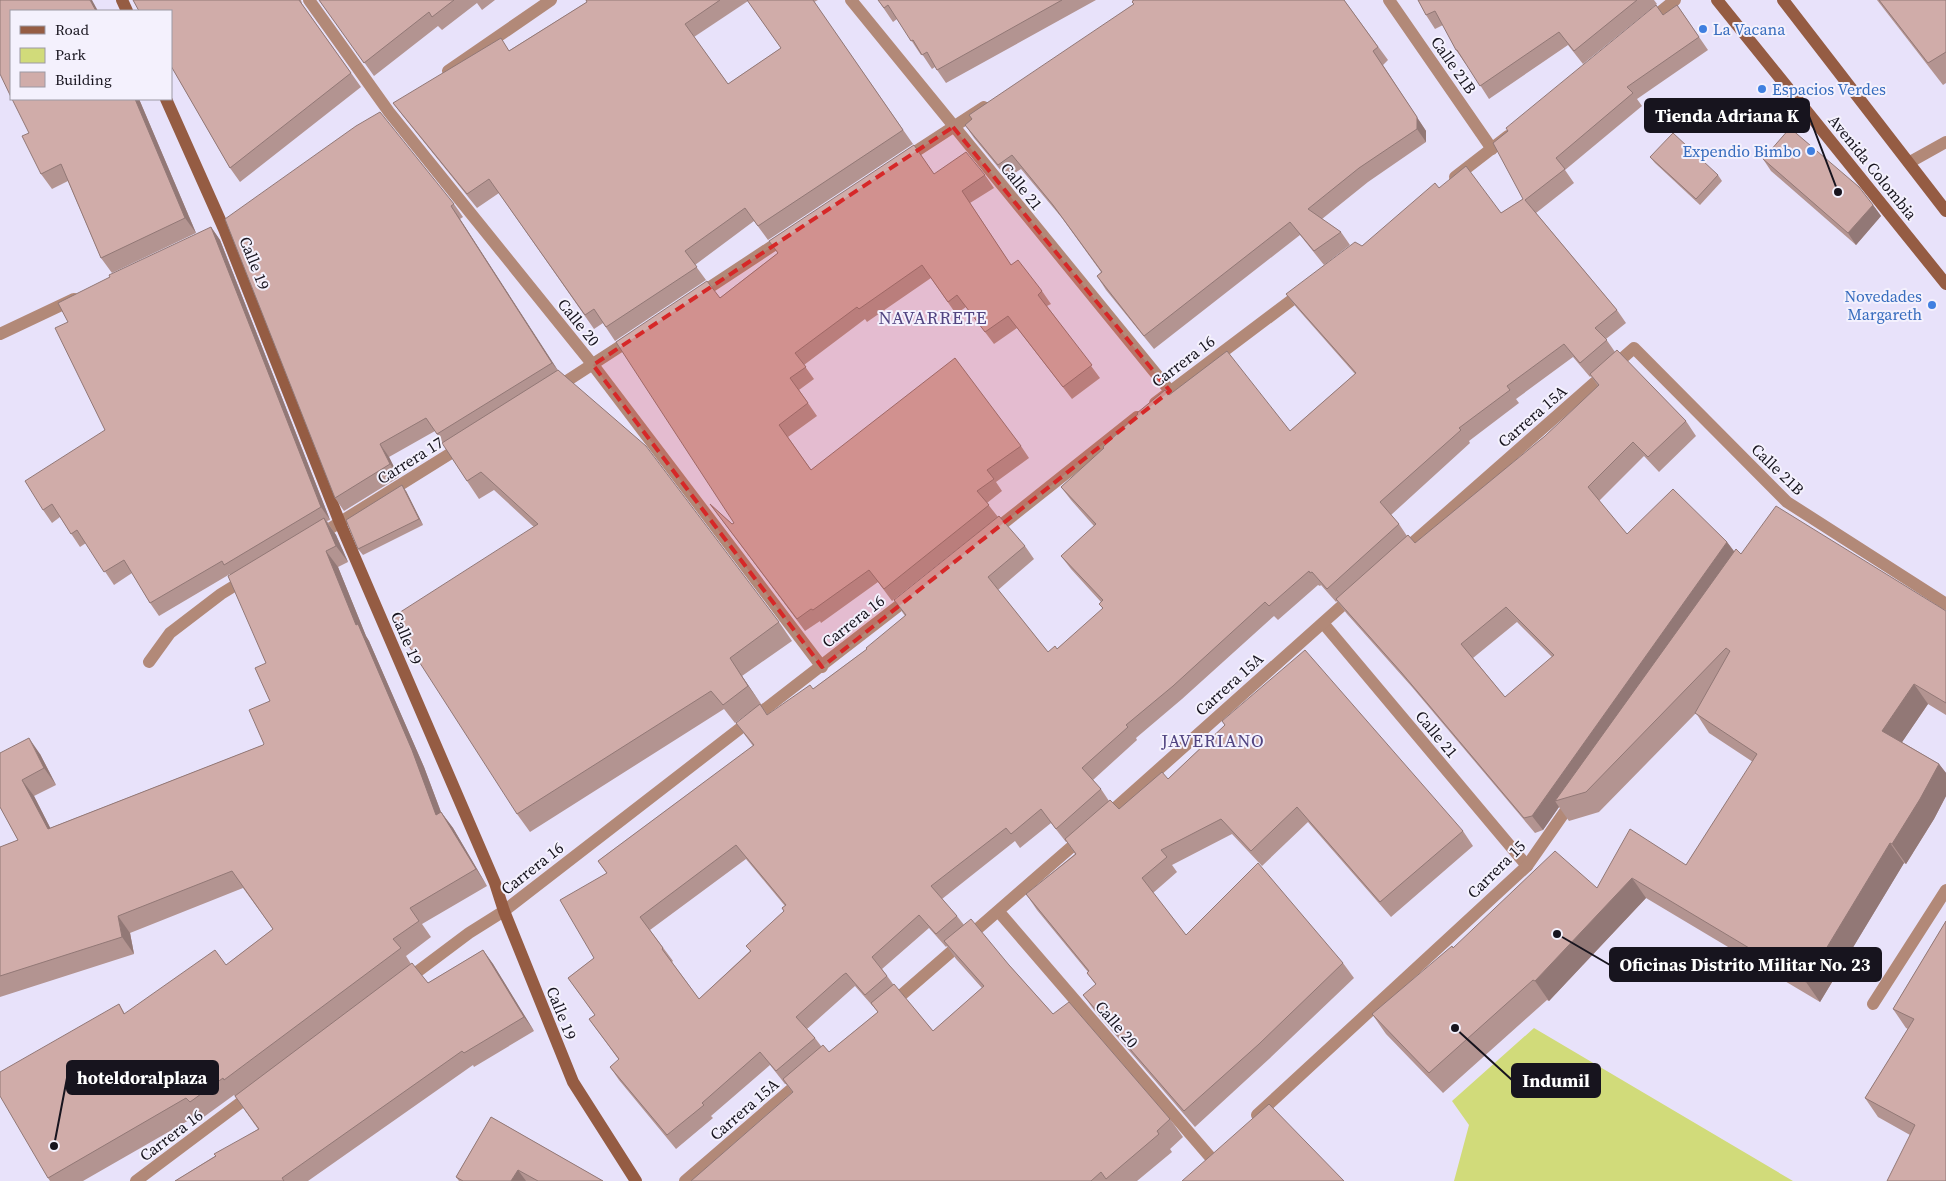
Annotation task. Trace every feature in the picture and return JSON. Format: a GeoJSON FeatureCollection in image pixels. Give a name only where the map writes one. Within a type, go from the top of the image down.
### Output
{"type":"FeatureCollection","features":[{"type":"Feature","properties":{"kind":"street","name":"Calle 20"},"geometry":{"type":"LineString","coordinates":[[310,0],[389,112],[593,365],[822,667]]}},
{"type":"Feature","properties":{"kind":"street"},"geometry":{"type":"LineString","coordinates":[[438,78],[551,0]]}},
{"type":"Feature","properties":{"kind":"street","name":"Calle 21"},"geometry":{"type":"LineString","coordinates":[[851,0],[1170,391]]}},
{"type":"Feature","properties":{"kind":"street","name":"Calle 21B"},"geometry":{"type":"LineString","coordinates":[[1389,0],[1492,149]]}},
{"type":"Feature","properties":{"kind":"street"},"geometry":{"type":"LineString","coordinates":[[1637,31],[1675,0]]}},
{"type":"Feature","properties":{"kind":"street","name":"Avenida Colombia"},"geometry":{"type":"LineString","coordinates":[[1718,0],[1946,284]]}},
{"type":"Feature","properties":{"kind":"street","name":"Avenida Colombia"},"geometry":{"type":"LineString","coordinates":[[1783,0],[1946,211]]}},
{"type":"Feature","properties":{"kind":"street","name":"Calle 19"},"geometry":{"type":"LineString","coordinates":[[166,100],[223,228],[340,523],[494,883],[573,1082],[636,1181]]}},
{"type":"Feature","properties":{"kind":"street"},"geometry":{"type":"LineString","coordinates":[[896,165],[994,100]]}},
{"type":"Feature","properties":{"kind":"street"},"geometry":{"type":"LineString","coordinates":[[1445,184],[1515,130]]}},
{"type":"Feature","properties":{"kind":"street"},"geometry":{"type":"LineString","coordinates":[[1910,162],[1946,142]]}},
{"type":"Feature","properties":{"kind":"street"},"geometry":{"type":"LineString","coordinates":[[691,300],[798,230]]}},
{"type":"Feature","properties":{"kind":"street","name":"Carrera 16"},"geometry":{"type":"LineString","coordinates":[[984,538],[1170,391],[1312,285]]}},
{"type":"Feature","properties":{"kind":"street"},"geometry":{"type":"LineString","coordinates":[[0,334],[90,292]]}},
{"type":"Feature","properties":{"kind":"street"},"geometry":{"type":"LineString","coordinates":[[542,396],[642,332]]}},
{"type":"Feature","properties":{"kind":"street","name":"Calle 21B"},"geometry":{"type":"LineString","coordinates":[[1634,348],[1784,506],[1946,604]]}},
{"type":"Feature","properties":{"kind":"street","name":"Carrera 15A"},"geometry":{"type":"LineString","coordinates":[[1389,564],[1634,348]]}},
{"type":"Feature","properties":{"kind":"street","name":"Carrera 17"},"geometry":{"type":"LineString","coordinates":[[309,541],[475,439]]}},
{"type":"Feature","properties":{"kind":"street"},"geometry":{"type":"LineString","coordinates":[[149,662],[170,633],[221,594],[261,570]]}},
{"type":"Feature","properties":{"kind":"street","name":"Carrera 16"},"geometry":{"type":"LineString","coordinates":[[398,986],[469,933],[504,912],[822,667],[922,587]]}},
{"type":"Feature","properties":{"kind":"street","name":"Carrera 15A"},"geometry":{"type":"LineString","coordinates":[[879,1014],[998,912],[1360,590]]}},
{"type":"Feature","properties":{"kind":"street","name":"Calle 21"},"geometry":{"type":"LineString","coordinates":[[1323,623],[1527,866]]}},
{"type":"Feature","properties":{"kind":"street","name":"Carrera 15"},"geometry":{"type":"LineString","coordinates":[[1248,1124],[1527,866],[1579,793]]}},
{"type":"Feature","properties":{"kind":"street"},"geometry":{"type":"LineString","coordinates":[[1873,1004],[1946,890]]}},
{"type":"Feature","properties":{"kind":"street","name":"Calle 20"},"geometry":{"type":"LineString","coordinates":[[998,912],[1211,1157]]}},
{"type":"Feature","properties":{"kind":"street","name":"Carrera 15A"},"geometry":{"type":"LineString","coordinates":[[685,1181],[812,1072]]}},
{"type":"Feature","properties":{"kind":"street","name":"Carrera 16"},"geometry":{"type":"LineString","coordinates":[[136,1181],[263,1087]]}},
{"type":"Feature","properties":{"kind":"highlighted area"},"geometry":{"type":"Polygon","coordinates":[[[953,127],[1170,391],[822,667],[593,365],[953,127]]]}},
{"type":"Feature","properties":{"kind":"green space"},"geometry":{"type":"Polygon","coordinates":[[[1534,1028],[1793,1181],[1454,1181],[1469,1125],[1452,1101],[1534,1028]]]}},
{"type":"Feature","properties":{"kind":"building"},"geometry":{"type":"Polygon","coordinates":[[[0,0],[90,0],[95,10],[10,10],[10,95],[0,74],[0,0]]]}},
{"type":"Feature","properties":{"kind":"building"},"geometry":{"type":"Polygon","coordinates":[[[133,0],[299,0],[351,73],[230,168],[172,68],[172,10],[138,10],[133,0]]]}},
{"type":"Feature","properties":{"kind":"building"},"geometry":{"type":"Polygon","coordinates":[[[319,0],[454,0],[432,17],[429,12],[364,63],[319,0]]]}},
{"type":"Feature","properties":{"kind":"building"},"geometry":{"type":"Polygon","coordinates":[[[586,0],[720,0],[685,24],[728,84],[781,48],[747,0],[813,0],[903,130],[758,226],[745,208],[685,251],[697,267],[606,327],[594,309],[585,315],[489,179],[467,194],[393,103],[501,38],[509,51],[587,2],[586,0]]]}},
{"type":"Feature","properties":{"kind":"building"},"geometry":{"type":"Polygon","coordinates":[[[878,0],[1062,0],[937,70],[927,52],[922,55],[913,40],[911,41],[888,5],[884,8],[878,0]]]}},
{"type":"Feature","properties":{"kind":"building"},"geometry":{"type":"Polygon","coordinates":[[[1134,0],[1344,0],[1378,47],[1373,51],[1417,117],[1417,129],[1359,168],[1308,209],[1341,232],[1314,251],[1290,222],[1144,336],[1097,276],[1102,272],[1053,205],[1012,155],[998,165],[965,125],[972,119],[969,115],[1134,4],[1132,2],[1134,0]]]}},
{"type":"Feature","properties":{"kind":"building"},"geometry":{"type":"Polygon","coordinates":[[[1418,0],[1637,0],[1574,51],[1559,32],[1480,86],[1456,50],[1435,11],[1426,15],[1418,0]]]}},
{"type":"Feature","properties":{"kind":"building"},"geometry":{"type":"Polygon","coordinates":[[[1879,0],[1946,0],[1946,52],[1928,63],[1879,0]]]}},
{"type":"Feature","properties":{"kind":"building"},"geometry":{"type":"Polygon","coordinates":[[[1656,5],[1663,15],[1677,5],[1699,37],[1627,87],[1633,93],[1556,158],[1565,169],[1525,200],[1617,310],[1595,328],[1607,340],[1580,363],[1564,344],[1507,386],[1510,390],[1459,428],[1461,430],[1380,502],[1399,524],[1327,589],[1309,571],[1269,606],[1265,602],[1173,686],[1126,725],[1128,727],[1082,768],[1101,789],[1056,829],[1041,809],[1011,834],[1006,828],[931,886],[957,916],[936,934],[919,915],[872,957],[887,976],[865,995],[846,973],[843,975],[796,1017],[815,1038],[776,1071],[760,1052],[702,1103],[704,1105],[667,1135],[610,1067],[619,1059],[589,1019],[595,1015],[568,978],[594,958],[560,900],[607,873],[598,861],[754,745],[736,723],[760,704],[767,715],[810,685],[813,689],[867,649],[906,615],[894,600],[999,516],[1025,546],[988,577],[1048,652],[1055,646],[1057,649],[1103,608],[1099,604],[1103,600],[1061,556],[1096,524],[1061,487],[1104,448],[1137,413],[1165,390],[1169,395],[1227,351],[1290,431],[1356,373],[1286,294],[1355,242],[1362,246],[1435,183],[1439,188],[1466,166],[1501,213],[1523,199],[1493,143],[1508,131],[1506,128],[1656,5]],[[736,845],[640,917],[699,999],[751,951],[746,946],[784,911],[782,908],[786,905],[736,845]]]}},
{"type":"Feature","properties":{"kind":"building"},"geometry":{"type":"Polygon","coordinates":[[[12,100],[135,100],[185,218],[101,258],[61,164],[41,174],[22,136],[29,133],[12,100]]]}},
{"type":"Feature","properties":{"kind":"building"},"geometry":{"type":"Polygon","coordinates":[[[380,112],[454,204],[451,206],[552,363],[437,434],[426,418],[380,444],[390,464],[335,498],[225,219],[356,126],[380,112]]]}},
{"type":"Feature","properties":{"kind":"building"},"geometry":{"type":"Polygon","coordinates":[[[1790,128],[1859,187],[1873,205],[1848,233],[1763,159],[1790,128]]]}},
{"type":"Feature","properties":{"kind":"building"},"geometry":{"type":"Polygon","coordinates":[[[1673,133],[1718,175],[1696,199],[1650,157],[1673,133]]]}},
{"type":"Feature","properties":{"kind":"building"},"geometry":{"type":"Polygon","coordinates":[[[914,145],[934,174],[966,152],[985,175],[962,191],[1011,265],[1018,260],[1042,291],[1038,295],[1092,365],[1063,387],[1008,316],[985,332],[957,295],[948,302],[922,265],[859,309],[857,307],[795,353],[806,367],[790,378],[808,403],[779,425],[811,470],[955,358],[1021,446],[987,470],[994,479],[977,491],[989,505],[884,589],[869,570],[813,610],[811,609],[797,619],[710,504],[732,524],[734,523],[616,342],[707,281],[720,298],[778,253],[769,241],[914,145]]]}},
{"type":"Feature","properties":{"kind":"building"},"geometry":{"type":"Polygon","coordinates":[[[211,227],[321,507],[224,565],[222,561],[150,603],[124,560],[104,572],[77,530],[71,534],[52,504],[43,510],[25,481],[105,430],[55,328],[68,322],[58,303],[110,277],[109,275],[211,227]]]}},
{"type":"Feature","properties":{"kind":"building"},"geometry":{"type":"Polygon","coordinates":[[[1617,350],[1686,421],[1648,457],[1633,442],[1588,487],[1627,534],[1673,489],[1727,542],[1532,816],[1524,818],[1401,672],[1336,599],[1408,535],[1415,543],[1545,436],[1599,385],[1590,374],[1617,350]],[[1506,607],[1461,644],[1505,697],[1554,655],[1506,607]]]}},
{"type":"Feature","properties":{"kind":"building"},"geometry":{"type":"Polygon","coordinates":[[[558,370],[646,446],[779,622],[730,658],[748,686],[723,705],[711,691],[517,814],[391,618],[538,524],[481,472],[467,481],[442,443],[558,370]]]}},
{"type":"Feature","properties":{"kind":"building"},"geometry":{"type":"Polygon","coordinates":[[[402,485],[419,519],[358,549],[346,520],[402,485]]]}},
{"type":"Feature","properties":{"kind":"building"},"geometry":{"type":"Polygon","coordinates":[[[1776,506],[1946,611],[1946,703],[1914,684],[1882,731],[1939,764],[1920,799],[1892,844],[1890,843],[1806,982],[1632,878],[1535,981],[1533,980],[1429,1073],[1372,1014],[1452,946],[1453,948],[1555,851],[1597,888],[1630,829],[1686,865],[1757,754],[1695,713],[1730,651],[1726,648],[1586,792],[1555,801],[1736,549],[1741,554],[1776,506]]]}},
{"type":"Feature","properties":{"kind":"building"},"geometry":{"type":"Polygon","coordinates":[[[324,518],[336,546],[326,551],[356,625],[358,624],[412,750],[436,815],[441,812],[476,869],[410,908],[419,921],[393,939],[401,948],[224,1080],[223,1078],[190,1102],[186,1098],[48,1178],[0,1096],[0,1072],[119,1004],[124,1014],[215,950],[226,965],[273,929],[232,871],[118,916],[122,937],[0,976],[0,847],[18,840],[0,807],[0,753],[29,738],[44,768],[22,780],[48,829],[263,745],[249,710],[270,701],[255,668],[266,663],[228,576],[324,518]]]}},
{"type":"Feature","properties":{"kind":"building"},"geometry":{"type":"Polygon","coordinates":[[[1305,650],[1463,831],[1380,902],[1297,807],[1251,851],[1221,819],[1161,850],[1167,857],[1142,878],[1186,935],[1258,863],[1343,963],[1259,1044],[1184,1111],[1083,995],[1096,984],[1087,973],[1089,971],[1026,894],[1076,854],[1065,839],[1110,800],[1119,809],[1162,772],[1168,779],[1225,725],[1222,721],[1305,650]]]}},
{"type":"Feature","properties":{"kind":"building"},"geometry":{"type":"Polygon","coordinates":[[[971,919],[1053,1014],[1069,1002],[1170,1119],[1157,1131],[1159,1134],[1106,1179],[1101,1172],[1091,1181],[691,1181],[793,1092],[783,1079],[823,1045],[829,1052],[878,1012],[871,1003],[894,984],[933,1031],[984,986],[944,941],[971,919]]]}},
{"type":"Feature","properties":{"kind":"building"},"geometry":{"type":"Polygon","coordinates":[[[1946,921],[1946,1181],[1887,1181],[1915,1125],[1865,1098],[1914,1019],[1893,1009],[1946,921]]]}},
{"type":"Feature","properties":{"kind":"building"},"geometry":{"type":"Polygon","coordinates":[[[483,950],[524,1017],[464,1053],[462,1051],[282,1178],[284,1181],[175,1181],[216,1156],[214,1154],[259,1129],[235,1096],[412,963],[428,983],[483,950]]]}},
{"type":"Feature","properties":{"kind":"building"},"geometry":{"type":"Polygon","coordinates":[[[1269,1104],[1344,1181],[1182,1181],[1269,1104]]]}},
{"type":"Feature","properties":{"kind":"building"},"geometry":{"type":"Polygon","coordinates":[[[491,1117],[603,1181],[538,1181],[518,1170],[511,1181],[463,1181],[456,1177],[491,1117]]]}},
{"type":"Feature","properties":{"kind":"place","name":"La Vacana"},"geometry":{"type":"Point","coordinates":[1703,29]}},
{"type":"Feature","properties":{"kind":"place","name":"Espacios Verdes"},"geometry":{"type":"Point","coordinates":[1762,89]}},
{"type":"Feature","properties":{"kind":"place","name":"Expendio Bimbo"},"geometry":{"type":"Point","coordinates":[1811,151]}},
{"type":"Feature","properties":{"kind":"place","name":"Tienda Adriana K"},"geometry":{"type":"Point","coordinates":[1838,192]}},
{"type":"Feature","properties":{"kind":"place","name":"Novedades Margareth"},"geometry":{"type":"Point","coordinates":[1932,305]}},
{"type":"Feature","properties":{"kind":"place","name":"Oficinas Distrito Militar No. 23"},"geometry":{"type":"Point","coordinates":[1557,934]}},
{"type":"Feature","properties":{"kind":"place","name":"Indumil"},"geometry":{"type":"Point","coordinates":[1455,1028]}},
{"type":"Feature","properties":{"kind":"place","name":"hoteldoralplaza"},"geometry":{"type":"Point","coordinates":[54,1146]}},
{"type":"Feature","properties":{"kind":"district","name":"NAVARRETE"},"geometry":{"type":"Point","coordinates":[933,317]}},
{"type":"Feature","properties":{"kind":"district","name":"JAVERIANO"},"geometry":{"type":"Point","coordinates":[1213,740]}}]}
